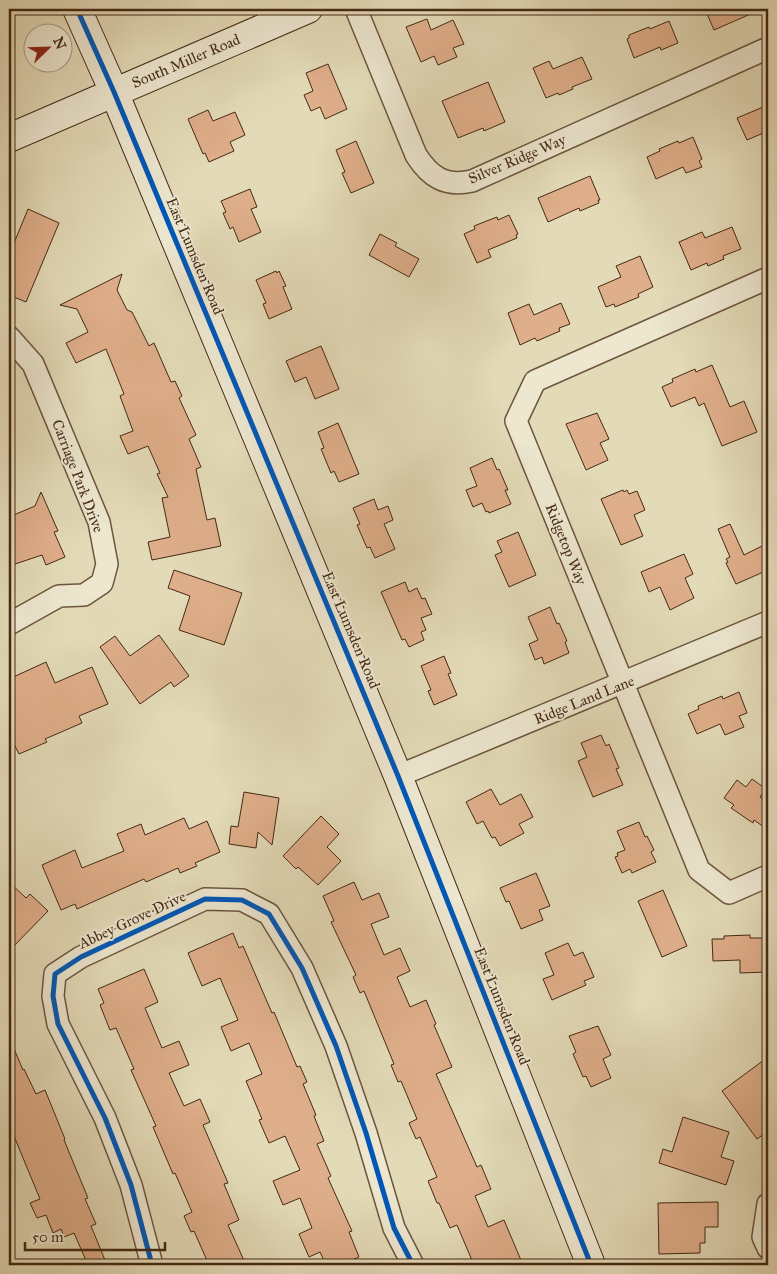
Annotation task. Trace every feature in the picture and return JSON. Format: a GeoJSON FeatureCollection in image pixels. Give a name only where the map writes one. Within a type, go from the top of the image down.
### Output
{"type":"FeatureCollection","features":[{"type":"Feature","properties":{"kind":"street","name":"East Lumsden Road"},"geometry":{"type":"LineString","coordinates":[[78,9],[398,776],[591,1265]]}},
{"type":"Feature","properties":{"kind":"street","name":"South Miller Road"},"geometry":{"type":"LineString","coordinates":[[9,138],[308,9]]}},
{"type":"Feature","properties":{"kind":"street","name":"Silver Ridge Way"},"geometry":{"type":"LineString","coordinates":[[356,9],[416,155],[421,163],[434,175],[448,182],[456,183],[472,181],[768,48]]}},
{"type":"Feature","properties":{"kind":"street","name":"Ridgetop Way"},"geometry":{"type":"LineString","coordinates":[[768,278],[535,381],[516,422],[699,870],[729,894],[768,876]]}},
{"type":"Feature","properties":{"kind":"street","name":"Carriage Park Drive"},"geometry":{"type":"LineString","coordinates":[[9,337],[33,364],[99,522],[106,564],[102,583],[84,595],[59,596],[9,624]]}},
{"type":"Feature","properties":{"kind":"street","name":"Ridge Land Lane"},"geometry":{"type":"LineString","coordinates":[[398,776],[623,684],[768,622]]}},
{"type":"Feature","properties":{"kind":"street","name":"Abbey Grove Drive"},"geometry":{"type":"LineString","coordinates":[[152,1265],[131,1185],[105,1118],[58,1024],[54,996],[55,974],[81,957],[205,899],[242,900],[269,914],[302,968],[336,1046],[366,1134],[394,1228],[413,1265]]}},
{"type":"Feature","properties":{"kind":"street"},"geometry":{"type":"LineString","coordinates":[[768,1204],[763,1237],[768,1248]]}},
{"type":"Feature","properties":{"kind":"building"},"geometry":{"type":"Polygon","coordinates":[[[705,9],[762,9],[714,30],[705,9]]]}},
{"type":"Feature","properties":{"kind":"building"},"geometry":{"type":"Polygon","coordinates":[[[427,19],[431,30],[453,20],[464,44],[453,48],[457,57],[438,65],[434,56],[421,62],[406,27],[427,19]]]}},
{"type":"Feature","properties":{"kind":"building"},"geometry":{"type":"Polygon","coordinates":[[[669,21],[678,43],[661,50],[660,47],[634,58],[627,39],[629,35],[669,21]]]}},
{"type":"Feature","properties":{"kind":"building"},"geometry":{"type":"Polygon","coordinates":[[[582,57],[592,79],[572,87],[573,89],[559,95],[558,93],[546,98],[533,68],[549,61],[553,69],[582,57]]]}},
{"type":"Feature","properties":{"kind":"building"},"geometry":{"type":"Polygon","coordinates":[[[328,64],[347,109],[325,119],[320,107],[311,111],[304,95],[313,91],[306,73],[328,64]]]}},
{"type":"Feature","properties":{"kind":"building"},"geometry":{"type":"Polygon","coordinates":[[[488,82],[505,122],[484,131],[483,128],[458,138],[442,101],[488,82]]]}},
{"type":"Feature","properties":{"kind":"building"},"geometry":{"type":"Polygon","coordinates":[[[768,105],[768,131],[747,140],[737,118],[768,105]]]}},
{"type":"Feature","properties":{"kind":"building"},"geometry":{"type":"Polygon","coordinates":[[[208,110],[213,121],[235,112],[245,135],[230,142],[234,151],[209,162],[205,153],[203,154],[188,119],[208,110]]]}},
{"type":"Feature","properties":{"kind":"building"},"geometry":{"type":"Polygon","coordinates":[[[693,137],[702,159],[699,161],[702,167],[686,173],[683,167],[656,179],[647,157],[660,151],[659,149],[693,137]]]}},
{"type":"Feature","properties":{"kind":"building"},"geometry":{"type":"Polygon","coordinates":[[[356,141],[374,183],[351,193],[342,173],[345,172],[336,150],[356,141]]]}},
{"type":"Feature","properties":{"kind":"building"},"geometry":{"type":"Polygon","coordinates":[[[590,176],[600,200],[598,200],[599,203],[580,211],[579,208],[548,222],[538,198],[590,176]]]}},
{"type":"Feature","properties":{"kind":"building"},"geometry":{"type":"Polygon","coordinates":[[[250,189],[257,207],[251,209],[261,232],[239,242],[233,227],[230,229],[223,213],[226,212],[221,201],[250,189]]]}},
{"type":"Feature","properties":{"kind":"building"},"geometry":{"type":"Polygon","coordinates":[[[28,209],[59,223],[26,302],[9,295],[9,240],[14,243],[28,209]]]}},
{"type":"Feature","properties":{"kind":"building"},"geometry":{"type":"Polygon","coordinates":[[[509,215],[518,234],[516,235],[517,238],[488,250],[491,257],[477,263],[464,234],[475,229],[474,226],[497,217],[498,220],[509,215]]]}},
{"type":"Feature","properties":{"kind":"building"},"geometry":{"type":"Polygon","coordinates":[[[732,227],[741,249],[723,256],[724,259],[708,266],[707,263],[691,270],[679,242],[702,232],[705,238],[732,227]]]}},
{"type":"Feature","properties":{"kind":"building"},"geometry":{"type":"Polygon","coordinates":[[[380,234],[397,243],[395,246],[419,259],[409,277],[369,255],[380,234]]]}},
{"type":"Feature","properties":{"kind":"building"},"geometry":{"type":"Polygon","coordinates":[[[640,256],[653,287],[638,294],[639,297],[615,307],[614,304],[606,307],[598,287],[621,277],[616,266],[640,256]]]}},
{"type":"Feature","properties":{"kind":"building"},"geometry":{"type":"Polygon","coordinates":[[[276,271],[277,273],[279,271],[286,286],[283,287],[292,309],[269,319],[263,304],[266,303],[256,280],[276,271]]]}},
{"type":"Feature","properties":{"kind":"building"},"geometry":{"type":"Polygon","coordinates":[[[122,274],[117,290],[127,310],[132,312],[149,346],[154,343],[171,382],[175,381],[182,396],[179,398],[196,435],[189,439],[201,467],[196,469],[207,520],[215,518],[221,546],[152,560],[148,542],[170,537],[162,498],[168,497],[157,474],[160,473],[148,446],[128,454],[120,436],[133,431],[120,396],[124,394],[106,349],[76,363],[66,343],[88,332],[77,309],[60,305],[122,274]]]}},
{"type":"Feature","properties":{"kind":"building"},"geometry":{"type":"Polygon","coordinates":[[[561,303],[570,324],[559,328],[560,331],[537,341],[535,338],[520,345],[508,313],[529,304],[534,315],[561,303]]]}},
{"type":"Feature","properties":{"kind":"building"},"geometry":{"type":"Polygon","coordinates":[[[321,346],[339,389],[315,399],[306,377],[295,382],[286,361],[321,346]]]}},
{"type":"Feature","properties":{"kind":"building"},"geometry":{"type":"Polygon","coordinates":[[[712,365],[730,407],[744,401],[757,432],[722,446],[704,403],[699,406],[695,397],[671,407],[662,387],[673,382],[672,379],[695,369],[696,372],[712,365]]]}},
{"type":"Feature","properties":{"kind":"building"},"geometry":{"type":"Polygon","coordinates":[[[597,413],[609,439],[600,443],[608,460],[586,470],[566,424],[597,413]]]}},
{"type":"Feature","properties":{"kind":"building"},"geometry":{"type":"Polygon","coordinates":[[[338,423],[359,474],[339,482],[334,471],[331,473],[321,449],[324,448],[318,432],[338,423]]]}},
{"type":"Feature","properties":{"kind":"building"},"geometry":{"type":"Polygon","coordinates":[[[492,458],[508,490],[505,490],[511,504],[489,513],[488,511],[486,512],[482,503],[473,507],[466,490],[477,486],[470,468],[492,458]]]}},
{"type":"Feature","properties":{"kind":"building"},"geometry":{"type":"Polygon","coordinates":[[[623,490],[624,492],[627,490],[629,494],[637,491],[645,510],[634,515],[643,536],[621,545],[601,499],[623,490]]]}},
{"type":"Feature","properties":{"kind":"building"},"geometry":{"type":"Polygon","coordinates":[[[41,492],[58,531],[54,532],[65,557],[46,565],[42,555],[9,566],[9,517],[35,506],[41,492]]]}},
{"type":"Feature","properties":{"kind":"building"},"geometry":{"type":"Polygon","coordinates":[[[374,499],[378,510],[388,506],[393,520],[384,524],[395,549],[375,558],[370,547],[367,548],[357,525],[360,524],[353,508],[374,499]]]}},
{"type":"Feature","properties":{"kind":"building"},"geometry":{"type":"Polygon","coordinates":[[[730,524],[744,555],[768,543],[768,570],[736,584],[726,563],[728,562],[726,559],[730,557],[718,529],[730,524]]]}},
{"type":"Feature","properties":{"kind":"building"},"geometry":{"type":"Polygon","coordinates":[[[518,532],[536,575],[509,587],[495,555],[502,552],[497,541],[518,532]]]}},
{"type":"Feature","properties":{"kind":"building"},"geometry":{"type":"Polygon","coordinates":[[[684,554],[693,574],[685,578],[694,598],[670,610],[660,587],[649,592],[641,572],[684,554]]]}},
{"type":"Feature","properties":{"kind":"building"},"geometry":{"type":"Polygon","coordinates":[[[174,570],[242,593],[224,645],[179,630],[190,596],[168,588],[174,570]]]}},
{"type":"Feature","properties":{"kind":"building"},"geometry":{"type":"Polygon","coordinates":[[[405,582],[409,592],[417,588],[422,599],[425,598],[432,614],[421,618],[426,630],[421,632],[424,640],[409,647],[405,639],[402,640],[381,592],[405,582]]]}},
{"type":"Feature","properties":{"kind":"building"},"geometry":{"type":"Polygon","coordinates":[[[550,607],[567,641],[565,642],[569,653],[544,664],[542,657],[535,660],[529,644],[538,640],[528,617],[550,607]]]}},
{"type":"Feature","properties":{"kind":"building"},"geometry":{"type":"Polygon","coordinates":[[[159,635],[189,676],[174,687],[171,682],[140,704],[100,647],[115,636],[130,656],[159,635]]]}},
{"type":"Feature","properties":{"kind":"building"},"geometry":{"type":"Polygon","coordinates":[[[444,656],[451,673],[448,674],[457,695],[434,705],[428,691],[431,690],[421,666],[444,656]]]}},
{"type":"Feature","properties":{"kind":"building"},"geometry":{"type":"Polygon","coordinates":[[[46,662],[55,683],[92,667],[108,704],[79,716],[82,723],[45,739],[47,742],[19,754],[14,744],[9,746],[9,679],[46,662]]]}},
{"type":"Feature","properties":{"kind":"building"},"geometry":{"type":"Polygon","coordinates":[[[739,692],[747,713],[739,716],[744,727],[725,735],[720,724],[697,734],[688,714],[699,709],[698,706],[722,696],[723,699],[739,692]]]}},
{"type":"Feature","properties":{"kind":"building"},"geometry":{"type":"Polygon","coordinates":[[[601,735],[606,746],[609,744],[619,768],[616,769],[623,785],[593,797],[578,761],[587,757],[581,743],[601,735]]]}},
{"type":"Feature","properties":{"kind":"building"},"geometry":{"type":"Polygon","coordinates":[[[752,779],[766,789],[760,797],[768,803],[768,830],[754,820],[753,823],[731,808],[734,805],[724,798],[737,780],[746,787],[752,779]]]}},
{"type":"Feature","properties":{"kind":"building"},"geometry":{"type":"Polygon","coordinates":[[[491,789],[500,805],[521,794],[533,817],[519,824],[524,833],[500,846],[495,837],[492,838],[483,821],[477,824],[466,802],[491,789]]]}},
{"type":"Feature","properties":{"kind":"building"},"geometry":{"type":"Polygon","coordinates":[[[244,792],[279,798],[272,845],[258,832],[256,848],[229,844],[231,826],[238,827],[244,792]]]}},
{"type":"Feature","properties":{"kind":"building"},"geometry":{"type":"Polygon","coordinates":[[[321,816],[339,834],[327,847],[341,861],[318,885],[298,867],[296,869],[283,856],[321,816]]]}},
{"type":"Feature","properties":{"kind":"building"},"geometry":{"type":"Polygon","coordinates":[[[184,818],[189,829],[207,821],[220,852],[195,863],[197,866],[180,873],[178,868],[146,882],[144,879],[77,909],[75,904],[61,910],[42,865],[75,850],[82,868],[124,851],[117,834],[141,824],[145,835],[184,818]]]}},
{"type":"Feature","properties":{"kind":"building"},"geometry":{"type":"Polygon","coordinates":[[[639,822],[645,837],[647,836],[654,850],[651,852],[656,862],[632,873],[630,869],[622,873],[615,857],[618,856],[617,853],[625,850],[617,831],[639,822]]]}},
{"type":"Feature","properties":{"kind":"building"},"geometry":{"type":"Polygon","coordinates":[[[536,873],[550,906],[539,910],[543,920],[521,929],[509,901],[506,902],[500,888],[536,873]]]}},
{"type":"Feature","properties":{"kind":"building"},"geometry":{"type":"Polygon","coordinates":[[[9,882],[26,898],[30,894],[48,911],[9,951],[9,882]]]}},
{"type":"Feature","properties":{"kind":"building"},"geometry":{"type":"Polygon","coordinates":[[[354,882],[362,900],[379,893],[389,917],[371,924],[384,955],[400,948],[410,971],[397,977],[410,1007],[426,1000],[436,1024],[434,1025],[452,1067],[436,1074],[477,1167],[481,1165],[491,1189],[475,1196],[488,1227],[504,1220],[523,1265],[474,1265],[457,1225],[450,1228],[439,1203],[437,1203],[428,1181],[437,1177],[420,1137],[416,1139],[409,1123],[417,1119],[401,1081],[398,1082],[391,1065],[394,1064],[364,991],[360,993],[353,977],[356,975],[331,922],[334,921],[323,896],[354,882]]]}},
{"type":"Feature","properties":{"kind":"building"},"geometry":{"type":"Polygon","coordinates":[[[663,890],[687,946],[662,957],[638,901],[663,890]]]}},
{"type":"Feature","properties":{"kind":"building"},"geometry":{"type":"Polygon","coordinates":[[[233,933],[239,948],[243,946],[297,1067],[300,1066],[307,1082],[303,1084],[324,1141],[317,1144],[331,1176],[328,1178],[352,1231],[349,1232],[359,1257],[340,1265],[326,1265],[320,1252],[309,1257],[299,1234],[312,1228],[300,1198],[283,1205],[273,1181],[300,1170],[285,1136],[269,1143],[259,1120],[262,1119],[246,1081],[262,1074],[249,1043],[231,1051],[221,1027],[238,1020],[220,978],[202,986],[188,953],[233,933]]]}},
{"type":"Feature","properties":{"kind":"building"},"geometry":{"type":"Polygon","coordinates":[[[750,935],[750,938],[767,938],[768,972],[740,973],[740,960],[713,961],[712,939],[724,939],[724,936],[750,935]]]}},
{"type":"Feature","properties":{"kind":"building"},"geometry":{"type":"Polygon","coordinates":[[[568,943],[574,956],[583,952],[594,977],[584,981],[586,985],[552,1000],[543,979],[554,975],[545,953],[568,943]]]}},
{"type":"Feature","properties":{"kind":"building"},"geometry":{"type":"Polygon","coordinates":[[[144,969],[158,1002],[145,1008],[162,1048],[179,1041],[189,1065],[169,1073],[184,1106],[200,1099],[210,1122],[203,1125],[228,1183],[224,1184],[239,1220],[228,1225],[246,1265],[209,1265],[194,1231],[191,1232],[184,1216],[192,1212],[153,1127],[156,1126],[131,1070],[134,1069],[116,1028],[110,1030],[100,1005],[104,1003],[98,989],[144,969]]]}},
{"type":"Feature","properties":{"kind":"building"},"geometry":{"type":"Polygon","coordinates":[[[598,1026],[611,1055],[603,1059],[611,1078],[591,1087],[586,1076],[583,1077],[573,1054],[576,1052],[569,1036],[598,1026]]]}},
{"type":"Feature","properties":{"kind":"building"},"geometry":{"type":"Polygon","coordinates":[[[9,1037],[36,1094],[45,1090],[88,1198],[85,1199],[96,1224],[91,1226],[107,1265],[88,1265],[74,1233],[64,1237],[61,1229],[53,1233],[46,1215],[37,1218],[30,1203],[40,1199],[9,1124],[9,1037]]]}},
{"type":"Feature","properties":{"kind":"building"},"geometry":{"type":"Polygon","coordinates":[[[768,1057],[768,1131],[757,1139],[722,1091],[768,1057]]]}},
{"type":"Feature","properties":{"kind":"building"},"geometry":{"type":"Polygon","coordinates":[[[683,1117],[729,1132],[721,1157],[734,1161],[726,1185],[659,1163],[663,1149],[672,1152],[683,1117]]]}},
{"type":"Feature","properties":{"kind":"building"},"geometry":{"type":"Polygon","coordinates":[[[718,1202],[718,1227],[705,1227],[705,1243],[700,1243],[700,1253],[659,1254],[658,1203],[718,1202]]]}},
{"type":"Feature","properties":{"kind":"cycle path"},"geometry":{"type":"LineString","coordinates":[[77,9],[114,92],[398,776],[591,1265]]}},
{"type":"Feature","properties":{"kind":"cycle path"},"geometry":{"type":"LineString","coordinates":[[152,1265],[131,1185],[105,1118],[58,1024],[53,996],[55,974],[81,957],[205,899],[242,900],[269,914],[302,968],[336,1046],[366,1133],[394,1228],[413,1265]]}}]}
